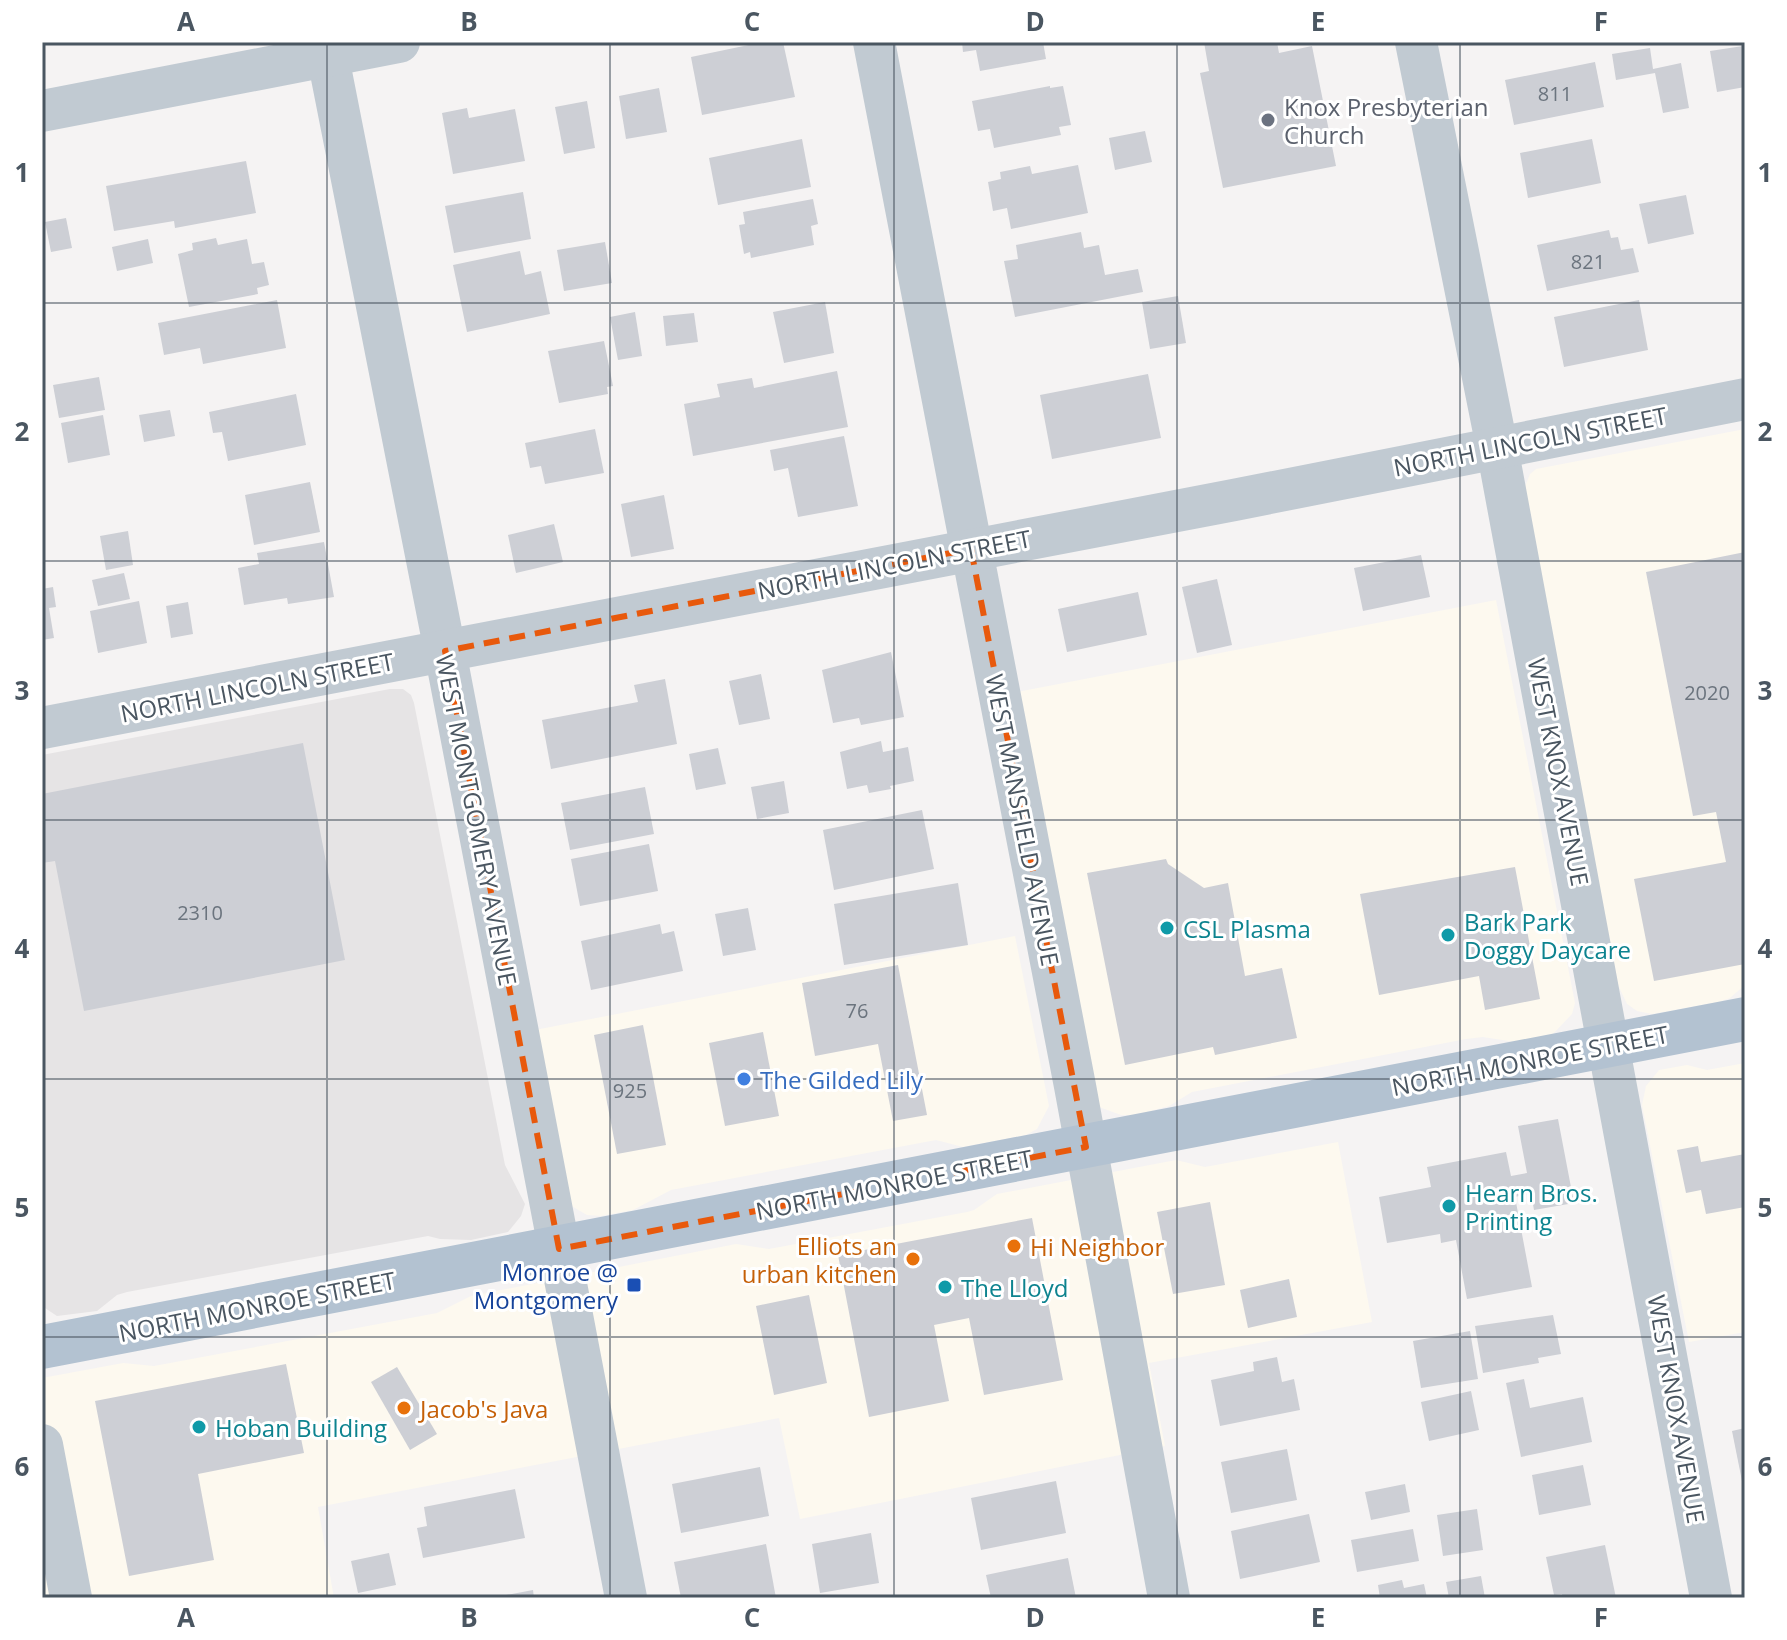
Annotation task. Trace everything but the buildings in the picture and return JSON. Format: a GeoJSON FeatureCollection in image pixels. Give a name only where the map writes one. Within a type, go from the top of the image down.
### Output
{"type":"FeatureCollection","features":[{"type":"Feature","properties":{"kind":"main road","name":"NORTH MONROE STREET"},"geometry":{"type":"LineString","coordinates":[[42,1347],[1745,1019]]}},
{"type":"Feature","properties":{"kind":"street"},"geometry":{"type":"LineString","coordinates":[[42,111],[326,49],[399,42]]}},
{"type":"Feature","properties":{"kind":"street","name":"WEST MANSFIELD AVENUE"},"geometry":{"type":"LineString","coordinates":[[874,42],[1086,1147],[1169,1598]]}},
{"type":"Feature","properties":{"kind":"street","name":"WEST KNOX AVENUE"},"geometry":{"type":"LineString","coordinates":[[1416,42],[1497,447],[1711,1598]]}},
{"type":"Feature","properties":{"kind":"street","name":"WEST MONTGOMERY AVENUE"},"geometry":{"type":"LineString","coordinates":[[326,49],[626,1598]]}},
{"type":"Feature","properties":{"kind":"street","name":"NORTH LINCOLN STREET"},"geometry":{"type":"LineString","coordinates":[[42,728],[1745,399]]}},
{"type":"Feature","properties":{"kind":"street"},"geometry":{"type":"LineString","coordinates":[[42,1445],[71,1598]]}},
{"type":"Feature","properties":{"kind":"highlighted area"},"geometry":{"type":"Polygon","coordinates":[[[971,549],[1086,1147],[559,1249],[445,651],[971,549]]]}},
{"type":"Feature","properties":{"kind":"shaded area"},"geometry":{"type":"Polygon","coordinates":[[[1745,429],[1745,985],[1730,998],[1718,1002],[1652,1014],[1637,1011],[1627,1004],[1618,985],[1524,489],[1530,474],[1536,469],[1745,429]]]}},
{"type":"Feature","properties":{"kind":"shaded area"},"geometry":{"type":"Polygon","coordinates":[[[1496,600],[1575,1003],[1572,1014],[1552,1035],[1515,1042],[1483,1037],[1466,1039],[1192,1092],[1169,1106],[1135,1115],[1121,1115],[1099,1107],[1017,692],[1496,600]]]}},
{"type":"Feature","properties":{"kind":"shaded area"},"geometry":{"type":"Polygon","coordinates":[[[403,689],[411,695],[414,703],[505,1165],[525,1204],[521,1216],[508,1232],[471,1240],[428,1236],[127,1292],[117,1295],[97,1311],[57,1316],[42,1306],[42,755],[403,689]]]}},
{"type":"Feature","properties":{"kind":"shaded area"},"geometry":{"type":"Polygon","coordinates":[[[1015,936],[1049,1106],[1037,1129],[1026,1135],[963,1147],[936,1140],[671,1190],[633,1210],[601,1216],[587,1215],[568,1204],[535,1030],[1015,936]]]}},
{"type":"Feature","properties":{"kind":"shaded area"},"geometry":{"type":"Polygon","coordinates":[[[1745,1063],[1745,1332],[1689,1342],[1642,1105],[1646,1086],[1659,1070],[1687,1065],[1707,1070],[1745,1063]]]}},
{"type":"Feature","properties":{"kind":"shaded area"},"geometry":{"type":"Polygon","coordinates":[[[1338,1142],[1372,1322],[1149,1363],[1165,1446],[800,1519],[779,1418],[318,1507],[334,1598],[42,1598],[42,1378],[123,1363],[154,1366],[437,1313],[471,1296],[736,1244],[769,1249],[967,1212],[997,1194],[1176,1160],[1205,1167],[1338,1142]]]}},
{"type":"Feature","properties":{"kind":"place","name":"Knox Presbyterian Church"},"geometry":{"type":"Point","coordinates":[1268,120]}},
{"type":"Feature","properties":{"kind":"place","name":"CSL Plasma"},"geometry":{"type":"Point","coordinates":[1167,928]}},
{"type":"Feature","properties":{"kind":"place","name":"Bark Park Doggy Daycare"},"geometry":{"type":"Point","coordinates":[1448,935]}},
{"type":"Feature","properties":{"kind":"place","name":"The Gilded Lily"},"geometry":{"type":"Point","coordinates":[744,1079]}},
{"type":"Feature","properties":{"kind":"place","name":"Hearn Bros. Printing"},"geometry":{"type":"Point","coordinates":[1449,1206]}},
{"type":"Feature","properties":{"kind":"place","name":"Hi Neighbor"},"geometry":{"type":"Point","coordinates":[1014,1246]}},
{"type":"Feature","properties":{"kind":"place","name":"Elliots an urban kitchen"},"geometry":{"type":"Point","coordinates":[913,1259]}},
{"type":"Feature","properties":{"kind":"place","name":"Monroe @ Montgomery"},"geometry":{"type":"Point","coordinates":[634,1285]}},
{"type":"Feature","properties":{"kind":"place","name":"The Lloyd"},"geometry":{"type":"Point","coordinates":[945,1287]}},
{"type":"Feature","properties":{"kind":"place","name":"Jacob's Java"},"geometry":{"type":"Point","coordinates":[404,1408]}},
{"type":"Feature","properties":{"kind":"place","name":"Hoban Building"},"geometry":{"type":"Point","coordinates":[199,1427]}}]}
